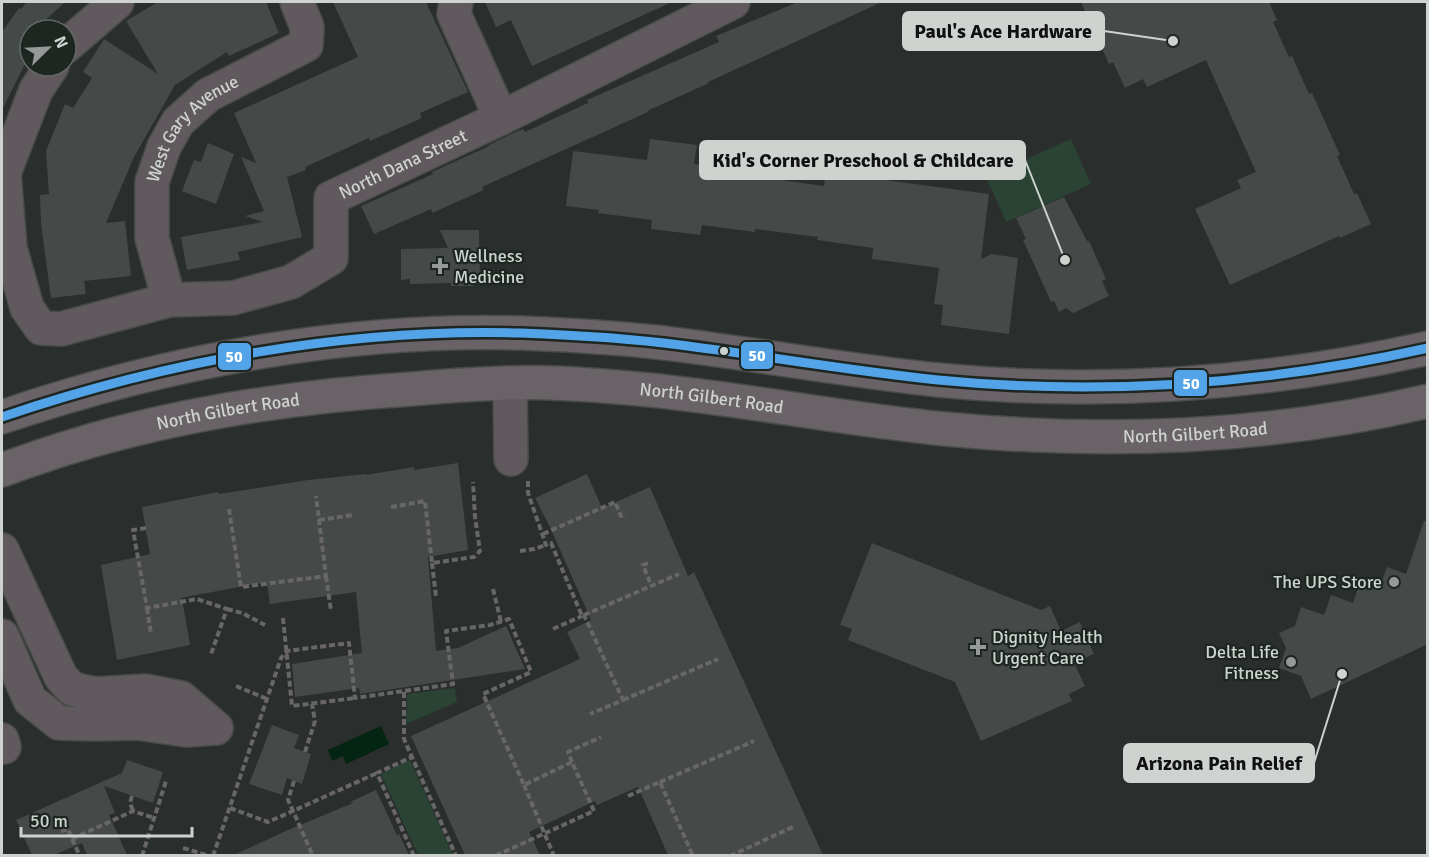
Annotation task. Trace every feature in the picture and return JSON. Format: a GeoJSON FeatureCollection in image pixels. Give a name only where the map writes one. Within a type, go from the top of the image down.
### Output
{"type":"FeatureCollection","features":[{"type":"Feature","properties":{"kind":"main road"},"geometry":{"type":"LineString","coordinates":[[2,417],[128,379],[197,362],[371,338],[444,333],[526,334],[675,344],[937,380],[1012,385],[1171,385],[1219,382],[1340,365],[1428,348]]}},
{"type":"Feature","properties":{"kind":"main road","name":"North Gilbert Road"},"geometry":{"type":"LineString","coordinates":[[2,470],[72,446],[151,426],[242,407],[340,393],[510,382],[628,388],[728,399],[943,429],[1014,434],[1101,436],[1257,430],[1342,418],[1428,401]]}},
{"type":"Feature","properties":{"kind":"street"},"geometry":{"type":"LineString","coordinates":[[78,36],[117,2]]}},
{"type":"Feature","properties":{"kind":"street","name":"West Gary Avenue"},"geometry":{"type":"LineString","coordinates":[[169,300],[152,238],[152,182],[164,147],[178,122],[208,95],[306,45],[308,27],[297,2]]}},
{"type":"Feature","properties":{"kind":"street"},"geometry":{"type":"LineString","coordinates":[[456,2],[454,14],[501,118]]}},
{"type":"Feature","properties":{"kind":"street","name":"North Dana Street"},"geometry":{"type":"LineString","coordinates":[[44,78],[36,90],[4,173],[10,248],[27,308],[41,328],[61,329],[169,300],[233,298],[291,282],[331,258],[331,198],[501,118],[733,2]]}},
{"type":"Feature","properties":{"kind":"street"},"geometry":{"type":"LineString","coordinates":[[510,382],[519,467]]}},
{"type":"Feature","properties":{"kind":"street"},"geometry":{"type":"LineString","coordinates":[[2,550],[61,677],[72,689],[96,694],[145,691],[182,698],[216,728],[186,730],[137,723],[59,723],[30,700],[2,636]]}},
{"type":"Feature","properties":{"kind":"path"},"geometry":{"type":"LineString","coordinates":[[519,467],[546,544]]}},
{"type":"Feature","properties":{"kind":"path"},"geometry":{"type":"LineString","coordinates":[[432,563],[474,557],[480,551],[472,482]]}},
{"type":"Feature","properties":{"kind":"path"},"geometry":{"type":"LineString","coordinates":[[316,496],[331,611]]}},
{"type":"Feature","properties":{"kind":"path"},"geometry":{"type":"LineString","coordinates":[[391,507],[425,501],[436,597]]}},
{"type":"Feature","properties":{"kind":"path"},"geometry":{"type":"LineString","coordinates":[[543,534],[615,502],[621,516],[626,514]]}},
{"type":"Feature","properties":{"kind":"path"},"geometry":{"type":"LineString","coordinates":[[229,509],[241,587],[326,576]]}},
{"type":"Feature","properties":{"kind":"path"},"geometry":{"type":"LineString","coordinates":[[319,520],[353,515]]}},
{"type":"Feature","properties":{"kind":"path"},"geometry":{"type":"LineString","coordinates":[[146,528],[133,530],[151,634]]}},
{"type":"Feature","properties":{"kind":"path"},"geometry":{"type":"LineString","coordinates":[[520,551],[550,543],[623,700]]}},
{"type":"Feature","properties":{"kind":"path"},"geometry":{"type":"LineString","coordinates":[[648,563],[643,565],[651,585]]}},
{"type":"Feature","properties":{"kind":"path"},"geometry":{"type":"LineString","coordinates":[[553,629],[679,574]]}},
{"type":"Feature","properties":{"kind":"path"},"geometry":{"type":"LineString","coordinates":[[493,589],[501,622]]}},
{"type":"Feature","properties":{"kind":"path"},"geometry":{"type":"LineString","coordinates":[[147,608],[197,598],[242,613],[265,625]]}},
{"type":"Feature","properties":{"kind":"path"},"geometry":{"type":"LineString","coordinates":[[211,654],[227,609]]}},
{"type":"Feature","properties":{"kind":"path"},"geometry":{"type":"LineString","coordinates":[[283,618],[292,706],[453,684],[446,631],[490,625],[508,619],[531,672],[483,694],[554,855]]}},
{"type":"Feature","properties":{"kind":"path"},"geometry":{"type":"LineString","coordinates":[[183,848],[212,855],[281,658],[287,651],[349,643],[355,698]]}},
{"type":"Feature","properties":{"kind":"path"},"geometry":{"type":"LineString","coordinates":[[591,714],[718,658]]}},
{"type":"Feature","properties":{"kind":"path"},"geometry":{"type":"LineString","coordinates":[[236,686],[267,699]]}},
{"type":"Feature","properties":{"kind":"path"},"geometry":{"type":"LineString","coordinates":[[404,692],[404,739],[456,855]]}},
{"type":"Feature","properties":{"kind":"path"},"geometry":{"type":"LineString","coordinates":[[304,752],[315,721],[312,704]]}},
{"type":"Feature","properties":{"kind":"path"},"geometry":{"type":"LineString","coordinates":[[495,855],[594,810],[568,752],[601,737]]}},
{"type":"Feature","properties":{"kind":"path"},"geometry":{"type":"LineString","coordinates":[[628,796],[754,741]]}},
{"type":"Feature","properties":{"kind":"path"},"geometry":{"type":"LineString","coordinates":[[230,808],[268,822],[412,757]]}},
{"type":"Feature","properties":{"kind":"path"},"geometry":{"type":"LineString","coordinates":[[524,785],[572,762]]}},
{"type":"Feature","properties":{"kind":"path"},"geometry":{"type":"LineString","coordinates":[[377,773],[414,855]]}},
{"type":"Feature","properties":{"kind":"path"},"geometry":{"type":"LineString","coordinates":[[142,855],[166,781]]}},
{"type":"Feature","properties":{"kind":"path"},"geometry":{"type":"LineString","coordinates":[[294,781],[288,800],[313,855]]}},
{"type":"Feature","properties":{"kind":"path"},"geometry":{"type":"LineString","coordinates":[[660,782],[693,855]]}},
{"type":"Feature","properties":{"kind":"path"},"geometry":{"type":"LineString","coordinates":[[132,796],[130,803],[133,811]]}},
{"type":"Feature","properties":{"kind":"path"},"geometry":{"type":"LineString","coordinates":[[72,839],[133,811],[154,818]]}},
{"type":"Feature","properties":{"kind":"path"},"geometry":{"type":"LineString","coordinates":[[730,855],[793,826]]}},
{"type":"Feature","properties":{"kind":"path"},"geometry":{"type":"LineString","coordinates":[[61,831],[68,829],[80,855]]}},
{"type":"Feature","properties":{"kind":"shaded area"},"geometry":{"type":"Polygon","coordinates":[[[1071,139],[1091,184],[1006,222],[986,177],[1071,139]]]}},
{"type":"Feature","properties":{"kind":"shaded area"},"geometry":{"type":"Polygon","coordinates":[[[455,688],[457,702],[406,724],[407,694],[455,688]]]}},
{"type":"Feature","properties":{"kind":"shaded area"},"geometry":{"type":"Polygon","coordinates":[[[381,726],[389,744],[346,764],[343,756],[332,761],[328,750],[381,726]]]}},
{"type":"Feature","properties":{"kind":"shaded area"},"geometry":{"type":"Polygon","coordinates":[[[410,760],[453,855],[418,855],[381,774],[410,760]]]}},
{"type":"Feature","properties":{"kind":"building"},"geometry":{"type":"Polygon","coordinates":[[[27,2],[65,2],[48,18],[18,18],[18,78],[2,110],[2,32],[19,8],[21,9],[27,2]]]}},
{"type":"Feature","properties":{"kind":"building"},"geometry":{"type":"Polygon","coordinates":[[[158,2],[266,2],[279,33],[229,56],[227,52],[175,85],[134,157],[106,223],[125,221],[131,276],[84,281],[86,294],[51,298],[41,223],[40,195],[49,194],[46,151],[65,104],[73,108],[92,78],[83,72],[104,39],[158,74],[126,21],[158,2]]]}},
{"type":"Feature","properties":{"kind":"building"},"geometry":{"type":"Polygon","coordinates":[[[333,2],[426,2],[468,92],[420,113],[422,118],[370,141],[369,138],[305,167],[306,170],[287,177],[302,237],[238,252],[240,260],[187,270],[181,237],[263,222],[245,216],[264,211],[241,157],[256,163],[234,113],[358,57],[333,2]]]}},
{"type":"Feature","properties":{"kind":"building"},"geometry":{"type":"Polygon","coordinates":[[[485,2],[672,2],[532,66],[511,20],[496,27],[485,2]]]}},
{"type":"Feature","properties":{"kind":"building"},"geometry":{"type":"Polygon","coordinates":[[[798,2],[882,2],[482,187],[484,190],[432,213],[431,209],[374,234],[361,206],[433,174],[432,172],[509,135],[523,129],[525,132],[588,103],[587,100],[719,42],[716,36],[798,2]]]}},
{"type":"Feature","properties":{"kind":"building"},"geometry":{"type":"Polygon","coordinates":[[[1081,2],[1269,2],[1277,20],[1273,22],[1289,57],[1292,56],[1309,94],[1312,93],[1340,155],[1337,156],[1354,194],[1357,193],[1371,224],[1230,285],[1195,209],[1241,188],[1237,180],[1256,172],[1206,60],[1147,87],[1143,79],[1125,88],[1113,62],[1109,64],[1081,2]]]}},
{"type":"Feature","properties":{"kind":"building"},"geometry":{"type":"Polygon","coordinates":[[[650,139],[697,145],[694,164],[766,173],[766,178],[824,186],[826,172],[989,194],[981,259],[992,254],[1018,258],[1009,334],[941,325],[943,305],[934,304],[939,268],[872,259],[873,248],[817,240],[818,237],[755,229],[755,232],[702,225],[700,235],[651,229],[652,220],[566,206],[573,151],[647,160],[650,139]]]}},
{"type":"Feature","properties":{"kind":"building"},"geometry":{"type":"Polygon","coordinates":[[[208,143],[234,154],[216,204],[182,191],[194,160],[201,162],[208,143]]]}},
{"type":"Feature","properties":{"kind":"building"},"geometry":{"type":"Polygon","coordinates":[[[1064,197],[1089,241],[1106,279],[1102,281],[1109,296],[1073,313],[1066,308],[1059,312],[1054,301],[1051,302],[1023,240],[1026,239],[1016,218],[1064,197]]]}},
{"type":"Feature","properties":{"kind":"building","name":"Wellness Medicine"},"geometry":{"type":"Polygon","coordinates":[[[440,230],[479,230],[480,278],[474,279],[474,286],[451,286],[451,283],[410,284],[410,279],[401,280],[401,249],[448,248],[440,230]]]}},
{"type":"Feature","properties":{"kind":"building"},"geometry":{"type":"Polygon","coordinates":[[[458,463],[468,550],[428,557],[436,651],[458,648],[506,626],[525,669],[360,694],[359,688],[295,697],[292,664],[362,653],[356,592],[270,604],[267,582],[180,598],[190,645],[117,660],[101,565],[150,554],[142,507],[218,492],[219,494],[308,480],[366,475],[414,467],[414,470],[458,463]]]}},
{"type":"Feature","properties":{"kind":"building"},"geometry":{"type":"Polygon","coordinates":[[[587,474],[602,508],[650,487],[688,576],[694,572],[823,855],[668,855],[638,787],[597,805],[595,801],[529,832],[540,855],[465,855],[411,736],[580,659],[567,632],[591,620],[535,498],[587,474]]]}},
{"type":"Feature","properties":{"kind":"building"},"geometry":{"type":"Polygon","coordinates":[[[1424,521],[1428,521],[1428,644],[1311,699],[1301,676],[1279,668],[1286,648],[1279,633],[1295,626],[1301,607],[1324,615],[1331,595],[1353,603],[1360,582],[1379,589],[1387,567],[1406,574],[1424,521]]]}},
{"type":"Feature","properties":{"kind":"building","name":"Dignity Health Urgent Care"},"geometry":{"type":"Polygon","coordinates":[[[872,543],[1041,610],[1050,606],[1061,631],[1080,622],[1094,654],[1074,663],[1085,686],[1069,694],[1072,701],[981,741],[955,682],[848,640],[852,629],[840,625],[872,543]]]}},
{"type":"Feature","properties":{"kind":"building"},"geometry":{"type":"Polygon","coordinates":[[[272,725],[299,735],[294,748],[311,754],[302,784],[287,778],[282,795],[249,784],[272,725]]]}},
{"type":"Feature","properties":{"kind":"building"},"geometry":{"type":"Polygon","coordinates":[[[127,760],[163,772],[153,803],[104,786],[115,813],[109,815],[127,855],[87,855],[82,843],[54,855],[32,855],[16,820],[122,773],[127,760]]]}},
{"type":"Feature","properties":{"kind":"building"},"geometry":{"type":"Polygon","coordinates":[[[376,790],[409,855],[234,855],[353,803],[350,802],[376,790]]]}},
{"type":"Feature","properties":{"kind":"transit line","name":"50"},"geometry":{"type":"LineString","coordinates":[[2,417],[64,397],[193,364],[258,352],[389,336],[521,333],[620,339],[938,380],[1061,387],[1184,384],[1245,378],[1307,370],[1428,348]]}},
{"type":"Feature","properties":{"kind":"place","name":"Paul's Ace Hardware"},"geometry":{"type":"Point","coordinates":[1173,41]}},
{"type":"Feature","properties":{"kind":"place","name":"Kid's Corner Preschool & Childcare"},"geometry":{"type":"Point","coordinates":[1065,260]}},
{"type":"Feature","properties":{"kind":"place","name":"Wellness Medicine"},"geometry":{"type":"Point","coordinates":[440,266]}},
{"type":"Feature","properties":{"kind":"place","name":"The UPS Store"},"geometry":{"type":"Point","coordinates":[1394,582]}},
{"type":"Feature","properties":{"kind":"place","name":"Dignity Health Urgent Care"},"geometry":{"type":"Point","coordinates":[978,647]}},
{"type":"Feature","properties":{"kind":"place","name":"Delta Life Fitness"},"geometry":{"type":"Point","coordinates":[1291,662]}},
{"type":"Feature","properties":{"kind":"place","name":"Arizona Pain Relief"},"geometry":{"type":"Point","coordinates":[1342,674]}}]}
